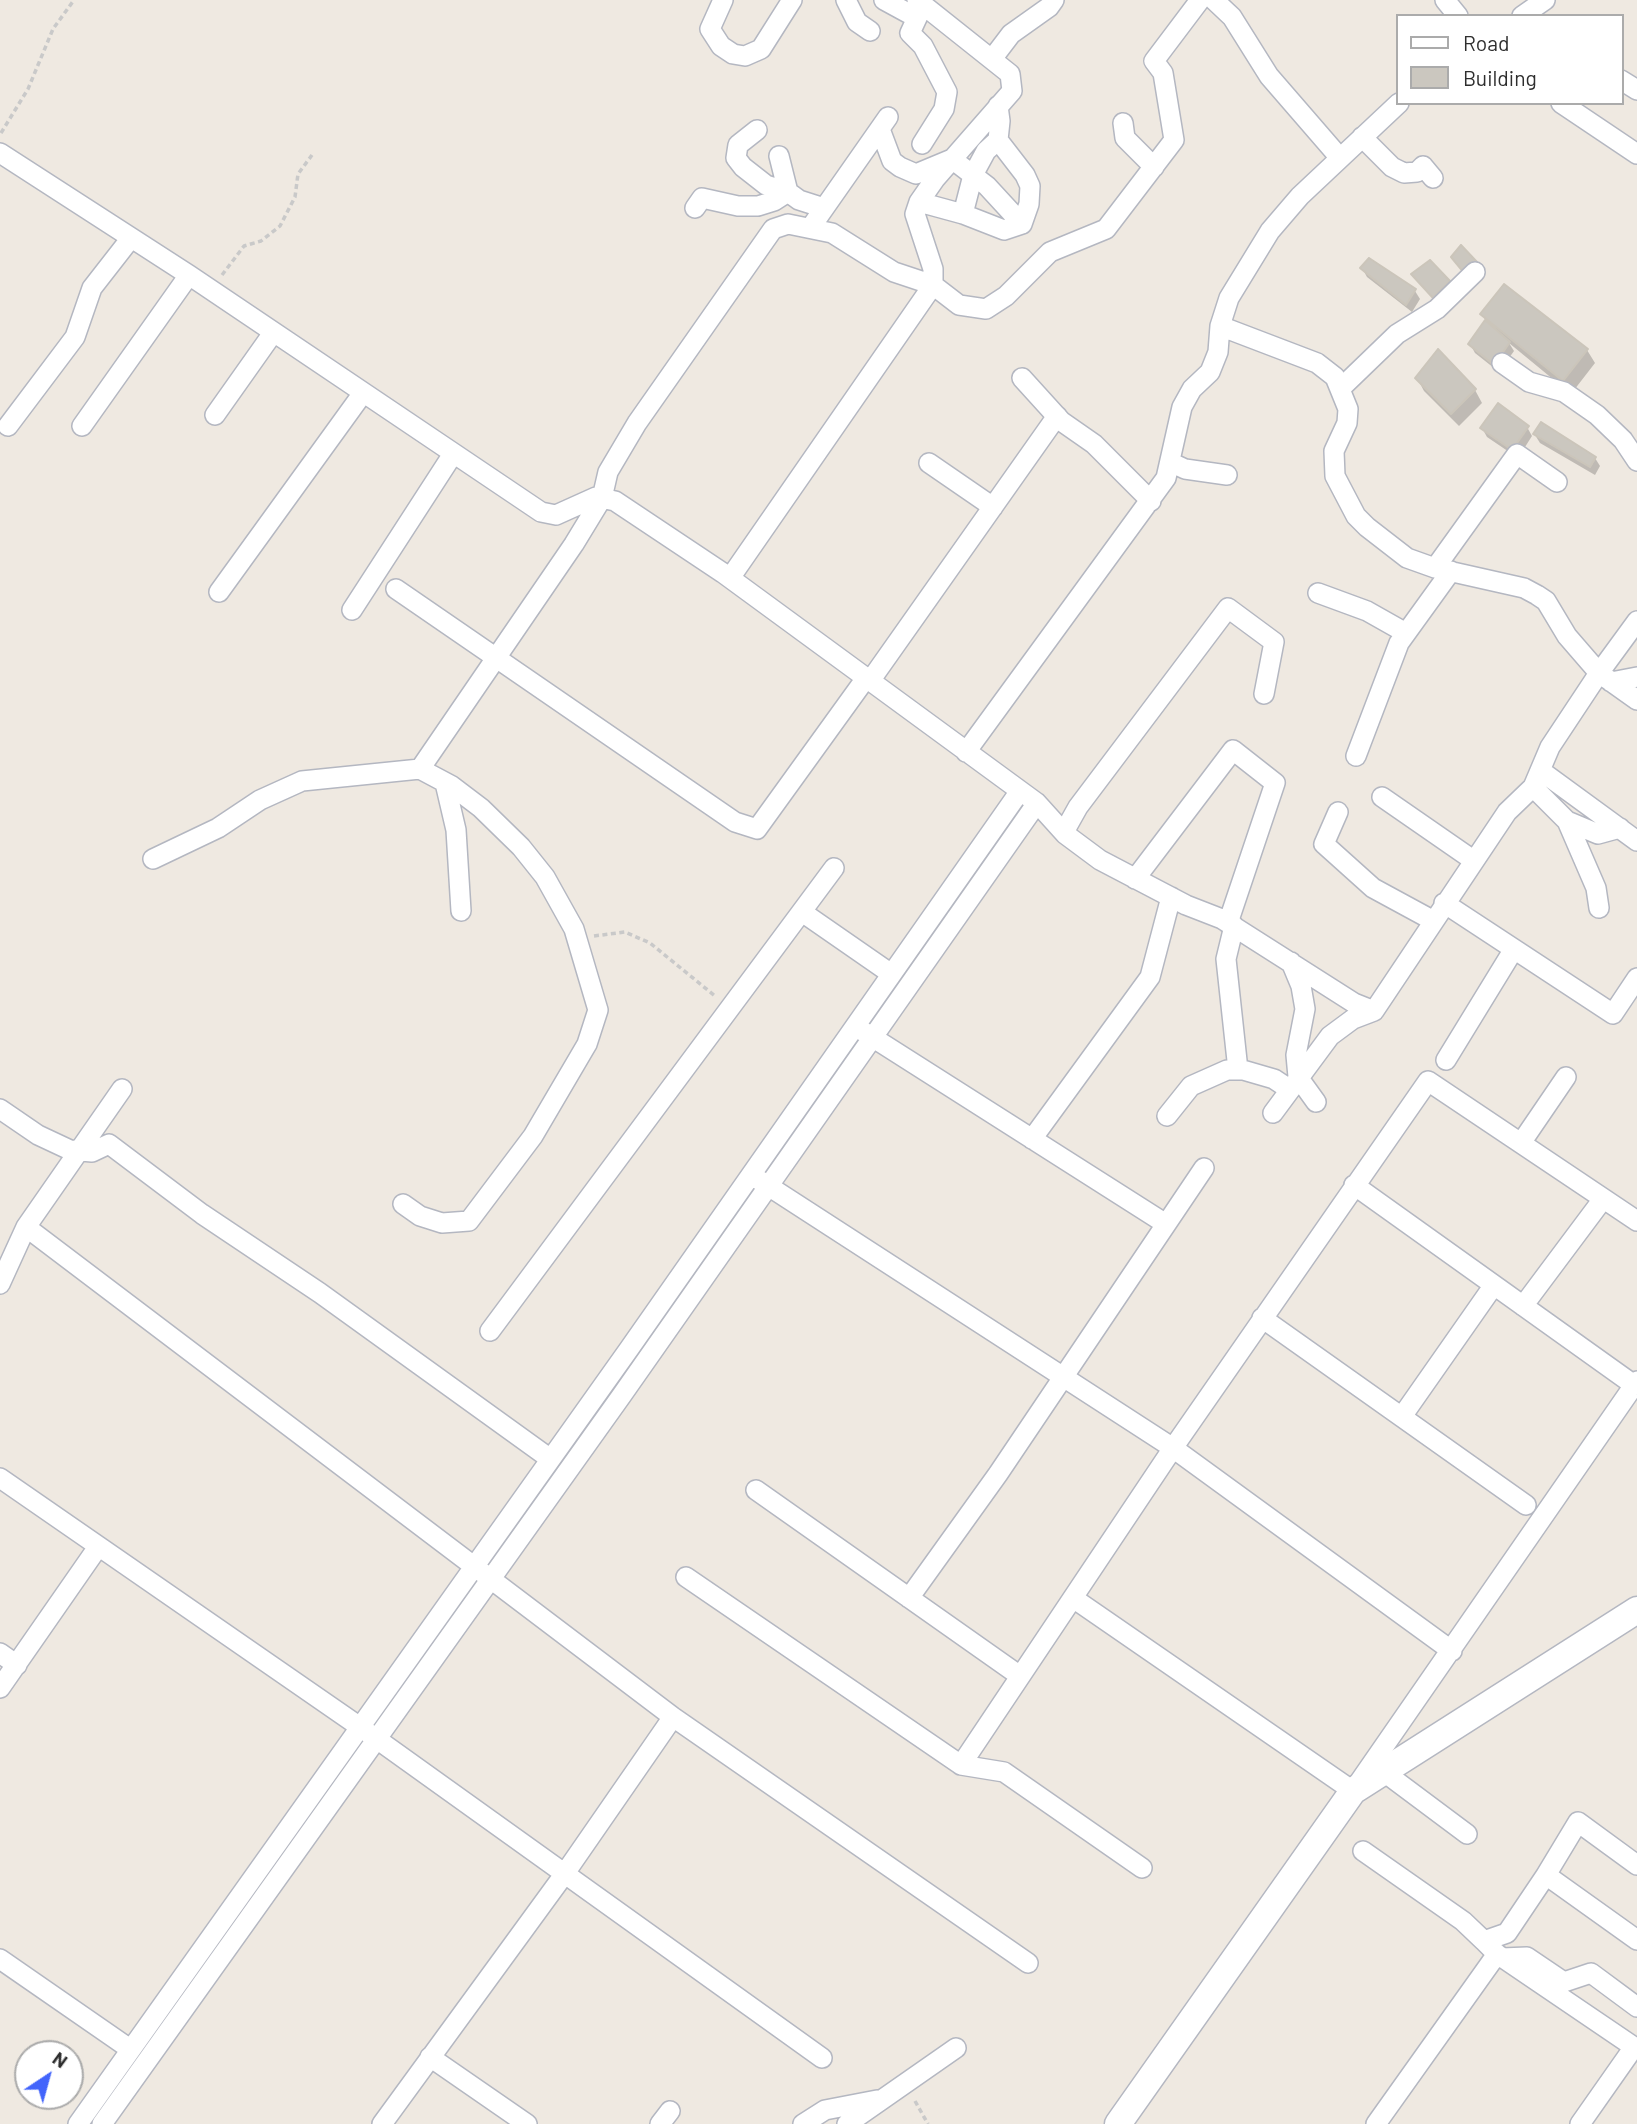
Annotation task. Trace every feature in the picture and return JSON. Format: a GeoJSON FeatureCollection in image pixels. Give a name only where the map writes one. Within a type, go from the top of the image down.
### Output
{"type":"FeatureCollection","features":[{"type":"Feature","properties":{"kind":"street"},"geometry":{"type":"LineString","coordinates":[[723,0],[710,29],[721,46],[733,54],[745,56],[761,49],[792,0]]}},
{"type":"Feature","properties":{"kind":"street"},"geometry":{"type":"LineString","coordinates":[[846,0],[857,22],[870,31]]}},
{"type":"Feature","properties":{"kind":"street"},"geometry":{"type":"LineString","coordinates":[[730,578],[933,285],[933,269],[915,214],[919,202],[1012,91],[1010,74],[992,59],[919,8],[884,0]]}},
{"type":"Feature","properties":{"kind":"street"},"geometry":{"type":"LineString","coordinates":[[992,59],[1011,34],[1049,7],[1054,0]]}},
{"type":"Feature","properties":{"kind":"street"},"geometry":{"type":"LineString","coordinates":[[420,769],[601,498],[608,472],[637,423],[766,237],[781,224],[811,227],[832,233],[894,272],[933,285],[959,305],[986,309],[1006,296],[1050,252],[1106,229],[1174,140],[1163,73],[1154,61],[1200,0]]}},
{"type":"Feature","properties":{"kind":"street"},"geometry":{"type":"LineString","coordinates":[[1214,0],[1232,17],[1269,76],[1340,158]]}},
{"type":"Feature","properties":{"kind":"street"},"geometry":{"type":"LineString","coordinates":[[1445,0],[1456,14]]}},
{"type":"Feature","properties":{"kind":"street"},"geometry":{"type":"LineString","coordinates":[[919,8],[910,33],[923,46],[947,92],[944,109],[922,144]]}},
{"type":"Feature","properties":{"kind":"street"},"geometry":{"type":"LineString","coordinates":[[966,752],[1166,478],[1182,407],[1192,390],[1210,372],[1218,352],[1220,326],[1229,298],[1270,231],[1300,196],[1397,105]]}},
{"type":"Feature","properties":{"kind":"street"},"geometry":{"type":"LineString","coordinates":[[1564,105],[1637,154]]}},
{"type":"Feature","properties":{"kind":"street"},"geometry":{"type":"LineString","coordinates":[[963,214],[973,175],[986,151],[998,140],[998,106]]}},
{"type":"Feature","properties":{"kind":"street"},"geometry":{"type":"LineString","coordinates":[[1124,122],[1125,138],[1154,167]]}},
{"type":"Feature","properties":{"kind":"street"},"geometry":{"type":"LineString","coordinates":[[811,227],[884,123],[891,161],[916,174],[953,159]]}},
{"type":"Feature","properties":{"kind":"street"},"geometry":{"type":"LineString","coordinates":[[757,130],[738,145],[736,158],[743,167],[766,185],[824,208]]}},
{"type":"Feature","properties":{"kind":"street"},"geometry":{"type":"LineString","coordinates":[[1362,137],[1392,167],[1404,173],[1417,172],[1423,166],[1433,178]]}},
{"type":"Feature","properties":{"kind":"street"},"geometry":{"type":"LineString","coordinates":[[998,140],[1025,175],[1030,186],[1029,204],[1022,224]]}},
{"type":"Feature","properties":{"kind":"street"},"geometry":{"type":"LineString","coordinates":[[0,153],[189,275],[541,512],[556,515],[596,497],[615,501],[730,578],[1037,803],[1064,832],[1100,860],[1231,924],[1354,1003],[1374,1011]]}},
{"type":"Feature","properties":{"kind":"street"},"geometry":{"type":"LineString","coordinates":[[779,156],[788,192]]}},
{"type":"Feature","properties":{"kind":"street"},"geometry":{"type":"LineString","coordinates":[[953,159],[1022,224]]}},
{"type":"Feature","properties":{"kind":"street"},"geometry":{"type":"LineString","coordinates":[[695,208],[702,198],[738,206],[758,206],[774,201],[788,192]]}},
{"type":"Feature","properties":{"kind":"street"},"geometry":{"type":"LineString","coordinates":[[919,202],[963,214],[1004,230],[1022,224]]}},
{"type":"Feature","properties":{"kind":"street"},"geometry":{"type":"LineString","coordinates":[[8,426],[75,337],[92,288],[131,238]]}},
{"type":"Feature","properties":{"kind":"street"},"geometry":{"type":"LineString","coordinates":[[1341,388],[1397,334],[1437,309],[1475,272]]}},
{"type":"Feature","properties":{"kind":"street"},"geometry":{"type":"LineString","coordinates":[[82,426],[189,275]]}},
{"type":"Feature","properties":{"kind":"street"},"geometry":{"type":"LineString","coordinates":[[1220,326],[1317,363],[1335,377],[1348,409],[1347,423],[1334,451],[1333,466],[1343,493],[1356,516],[1395,551],[1443,570],[1524,588],[1537,595],[1546,601],[1567,636],[1605,678],[1637,700]]}},
{"type":"Feature","properties":{"kind":"street"},"geometry":{"type":"LineString","coordinates":[[215,415],[273,332]]}},
{"type":"Feature","properties":{"kind":"street"},"geometry":{"type":"LineString","coordinates":[[1502,363],[1529,382],[1564,392],[1597,415],[1623,440],[1637,461]]}},
{"type":"Feature","properties":{"kind":"street"},"geometry":{"type":"LineString","coordinates":[[1022,378],[1057,416],[1088,439],[1151,501]]}},
{"type":"Feature","properties":{"kind":"street"},"geometry":{"type":"LineString","coordinates":[[219,592],[363,393]]}},
{"type":"Feature","properties":{"kind":"street"},"geometry":{"type":"LineString","coordinates":[[396,589],[734,822],[757,829],[868,680],[1057,416]]}},
{"type":"Feature","properties":{"kind":"street"},"geometry":{"type":"LineString","coordinates":[[352,610],[453,454]]}},
{"type":"Feature","properties":{"kind":"street"},"geometry":{"type":"LineString","coordinates":[[1356,756],[1399,643],[1517,454],[1557,482]]}},
{"type":"Feature","properties":{"kind":"street"},"geometry":{"type":"LineString","coordinates":[[1170,462],[1185,469],[1227,475]]}},
{"type":"Feature","properties":{"kind":"street"},"geometry":{"type":"LineString","coordinates":[[929,463],[993,507]]}},
{"type":"Feature","properties":{"kind":"street"},"geometry":{"type":"LineString","coordinates":[[1318,593],[1367,611],[1406,634]]}},
{"type":"Feature","properties":{"kind":"street"},"geometry":{"type":"LineString","coordinates":[[1064,832],[1078,807],[1228,608],[1274,642],[1264,694]]}},
{"type":"Feature","properties":{"kind":"street"},"geometry":{"type":"LineString","coordinates":[[1273,1113],[1330,1036],[1353,1020],[1374,1011],[1473,860],[1507,812],[1537,779],[1550,747],[1605,678],[1637,621]]}},
{"type":"Feature","properties":{"kind":"street"},"geometry":{"type":"LineString","coordinates":[[1605,678],[1637,677]]}},
{"type":"Feature","properties":{"kind":"street"},"geometry":{"type":"LineString","coordinates":[[1135,879],[1233,750],[1275,783],[1231,924],[1226,959],[1238,1070]]}},
{"type":"Feature","properties":{"kind":"street"},"geometry":{"type":"LineString","coordinates":[[153,859],[218,828],[260,800],[302,780],[420,769],[446,783],[481,808],[522,847],[558,898],[577,942],[598,1010],[587,1044],[533,1136],[469,1221],[442,1223],[421,1216],[403,1204]]}},
{"type":"Feature","properties":{"kind":"street"},"geometry":{"type":"LineString","coordinates":[[1537,779],[1567,821],[1596,888],[1599,908]]}},
{"type":"Feature","properties":{"kind":"street"},"geometry":{"type":"LineString","coordinates":[[1537,779],[1637,841]]}},
{"type":"Feature","properties":{"kind":"street"},"geometry":{"type":"LineString","coordinates":[[446,783],[456,830],[461,911]]}},
{"type":"Feature","properties":{"kind":"street"},"geometry":{"type":"LineString","coordinates":[[78,2124],[1020,791]]}},
{"type":"Feature","properties":{"kind":"street"},"geometry":{"type":"LineString","coordinates":[[1382,797],[1473,860]]}},
{"type":"Feature","properties":{"kind":"street"},"geometry":{"type":"LineString","coordinates":[[102,2124],[490,1580],[1037,803]]}},
{"type":"Feature","properties":{"kind":"street"},"geometry":{"type":"LineString","coordinates":[[1338,812],[1324,844],[1373,888],[1432,920]]}},
{"type":"Feature","properties":{"kind":"street"},"geometry":{"type":"LineString","coordinates":[[1567,821],[1598,834],[1620,828]]}},
{"type":"Feature","properties":{"kind":"street"},"geometry":{"type":"LineString","coordinates":[[490,1331],[834,868]]}},
{"type":"Feature","properties":{"kind":"street"},"geometry":{"type":"LineString","coordinates":[[1032,1139],[1150,977],[1171,897]]}},
{"type":"Feature","properties":{"kind":"street"},"geometry":{"type":"LineString","coordinates":[[1444,903],[1613,1014],[1637,978]]}},
{"type":"Feature","properties":{"kind":"street"},"geometry":{"type":"LineString","coordinates":[[802,912],[890,974]]}},
{"type":"Feature","properties":{"kind":"street"},"geometry":{"type":"LineString","coordinates":[[1446,1060],[1514,949]]}},
{"type":"Feature","properties":{"kind":"street"},"geometry":{"type":"LineString","coordinates":[[1291,962],[1301,986],[1305,1009],[1296,1055],[1294,1083]]}},
{"type":"Feature","properties":{"kind":"street"},"geometry":{"type":"LineString","coordinates":[[854,1025],[1166,1224]]}},
{"type":"Feature","properties":{"kind":"street"},"geometry":{"type":"LineString","coordinates":[[1167,1116],[1191,1086],[1227,1070],[1294,1083],[1316,1102]]}},
{"type":"Feature","properties":{"kind":"street"},"geometry":{"type":"LineString","coordinates":[[1521,1143],[1566,1077]]}},
{"type":"Feature","properties":{"kind":"street"},"geometry":{"type":"LineString","coordinates":[[961,1766],[1173,1448],[1429,1081],[1637,1221]]}},
{"type":"Feature","properties":{"kind":"street"},"geometry":{"type":"LineString","coordinates":[[0,1284],[26,1227],[122,1088]]}},
{"type":"Feature","properties":{"kind":"street"},"geometry":{"type":"LineString","coordinates":[[0,1109],[53,1143],[92,1152],[109,1144],[202,1214],[320,1293],[549,1458]]}},
{"type":"Feature","properties":{"kind":"street"},"geometry":{"type":"LineString","coordinates":[[909,1598],[1064,1378],[1204,1168]]}},
{"type":"Feature","properties":{"kind":"street"},"geometry":{"type":"LineString","coordinates":[[749,1174],[1173,1448],[1452,1651]]}},
{"type":"Feature","properties":{"kind":"street"},"geometry":{"type":"LineString","coordinates":[[1118,2124],[1452,1651],[1635,1383],[1354,1185]]}},
{"type":"Feature","properties":{"kind":"street"},"geometry":{"type":"LineString","coordinates":[[1523,1306],[1603,1199]]}},
{"type":"Feature","properties":{"kind":"street"},"geometry":{"type":"LineString","coordinates":[[26,1227],[673,1717],[1028,1963]]}},
{"type":"Feature","properties":{"kind":"street"},"geometry":{"type":"LineString","coordinates":[[1403,1415],[1494,1285]]}},
{"type":"Feature","properties":{"kind":"street"},"geometry":{"type":"LineString","coordinates":[[1262,1318],[1403,1415],[1526,1505]]}},
{"type":"Feature","properties":{"kind":"street"},"geometry":{"type":"LineString","coordinates":[[0,1478],[377,1739],[822,2059]]}},
{"type":"Feature","properties":{"kind":"street"},"geometry":{"type":"LineString","coordinates":[[756,1490],[1020,1675]]}},
{"type":"Feature","properties":{"kind":"street"},"geometry":{"type":"LineString","coordinates":[[0,1688],[98,1547]]}},
{"type":"Feature","properties":{"kind":"street"},"geometry":{"type":"LineString","coordinates":[[686,1577],[961,1766],[1004,1772],[1142,1868]]}},
{"type":"Feature","properties":{"kind":"street"},"geometry":{"type":"LineString","coordinates":[[1073,1598],[1353,1791]]}},
{"type":"Feature","properties":{"kind":"street"},"geometry":{"type":"LineString","coordinates":[[1353,1791],[1637,1610]]}},
{"type":"Feature","properties":{"kind":"street"},"geometry":{"type":"LineString","coordinates":[[0,1653],[17,1665]]}},
{"type":"Feature","properties":{"kind":"street"},"geometry":{"type":"LineString","coordinates":[[382,2124],[564,1875],[673,1717]]}},
{"type":"Feature","properties":{"kind":"street"},"geometry":{"type":"LineString","coordinates":[[1384,1772],[1467,1834]]}},
{"type":"Feature","properties":{"kind":"street"},"geometry":{"type":"LineString","coordinates":[[1376,2124],[1546,1875],[1578,1822],[1637,1864]]}},
{"type":"Feature","properties":{"kind":"street"},"geometry":{"type":"LineString","coordinates":[[1363,1851],[1463,1921],[1494,1951],[1635,2048],[1580,2124]]}},
{"type":"Feature","properties":{"kind":"street"},"geometry":{"type":"LineString","coordinates":[[1546,1875],[1637,1940]]}},
{"type":"Feature","properties":{"kind":"street"},"geometry":{"type":"LineString","coordinates":[[1494,1951],[1527,1957],[1564,1982],[1591,1973],[1637,2007]]}},
{"type":"Feature","properties":{"kind":"street"},"geometry":{"type":"LineString","coordinates":[[0,1959],[130,2049]]}},
{"type":"Feature","properties":{"kind":"street"},"geometry":{"type":"LineString","coordinates":[[847,2124],[956,2048]]}},
{"type":"Feature","properties":{"kind":"street"},"geometry":{"type":"LineString","coordinates":[[430,2057],[527,2124]]}},
{"type":"Feature","properties":{"kind":"street"},"geometry":{"type":"LineString","coordinates":[[803,2124],[825,2110],[884,2099]]}},
{"type":"Feature","properties":{"kind":"path"},"geometry":{"type":"LineString","coordinates":[[0,135],[28,89],[53,29],[74,0]]}},
{"type":"Feature","properties":{"kind":"path"},"geometry":{"type":"LineString","coordinates":[[217,294],[223,272],[244,246],[261,241],[281,226],[295,197],[298,174],[312,155]]}},
{"type":"Feature","properties":{"kind":"path"},"geometry":{"type":"LineString","coordinates":[[577,942],[603,934],[625,932],[650,943],[685,974],[732,1006]]}},
{"type":"Feature","properties":{"kind":"path"},"geometry":{"type":"LineString","coordinates":[[904,2085],[928,2124]]}},
{"type":"Feature","properties":{"kind":"building"},"geometry":{"type":"Polygon","coordinates":[[[1461,245],[1477,262],[1465,274],[1451,257],[1461,245]]]}},
{"type":"Feature","properties":{"kind":"building"},"geometry":{"type":"Polygon","coordinates":[[[1369,258],[1416,289],[1406,305],[1360,268],[1369,258]]]}},
{"type":"Feature","properties":{"kind":"building"},"geometry":{"type":"Polygon","coordinates":[[[1430,260],[1450,281],[1433,298],[1411,274],[1430,260]]]}},
{"type":"Feature","properties":{"kind":"building"},"geometry":{"type":"Polygon","coordinates":[[[1504,284],[1588,349],[1563,381],[1480,314],[1504,284]]]}},
{"type":"Feature","properties":{"kind":"building"},"geometry":{"type":"Polygon","coordinates":[[[1485,320],[1510,342],[1494,365],[1468,344],[1485,320]]]}},
{"type":"Feature","properties":{"kind":"building"},"geometry":{"type":"Polygon","coordinates":[[[1438,349],[1476,389],[1451,414],[1415,378],[1438,349]]]}},
{"type":"Feature","properties":{"kind":"building"},"geometry":{"type":"Polygon","coordinates":[[[1498,403],[1529,426],[1512,450],[1480,428],[1498,403]]]}},
{"type":"Feature","properties":{"kind":"building"},"geometry":{"type":"Polygon","coordinates":[[[1541,422],[1596,457],[1590,467],[1533,434],[1541,422]]]}}]}
